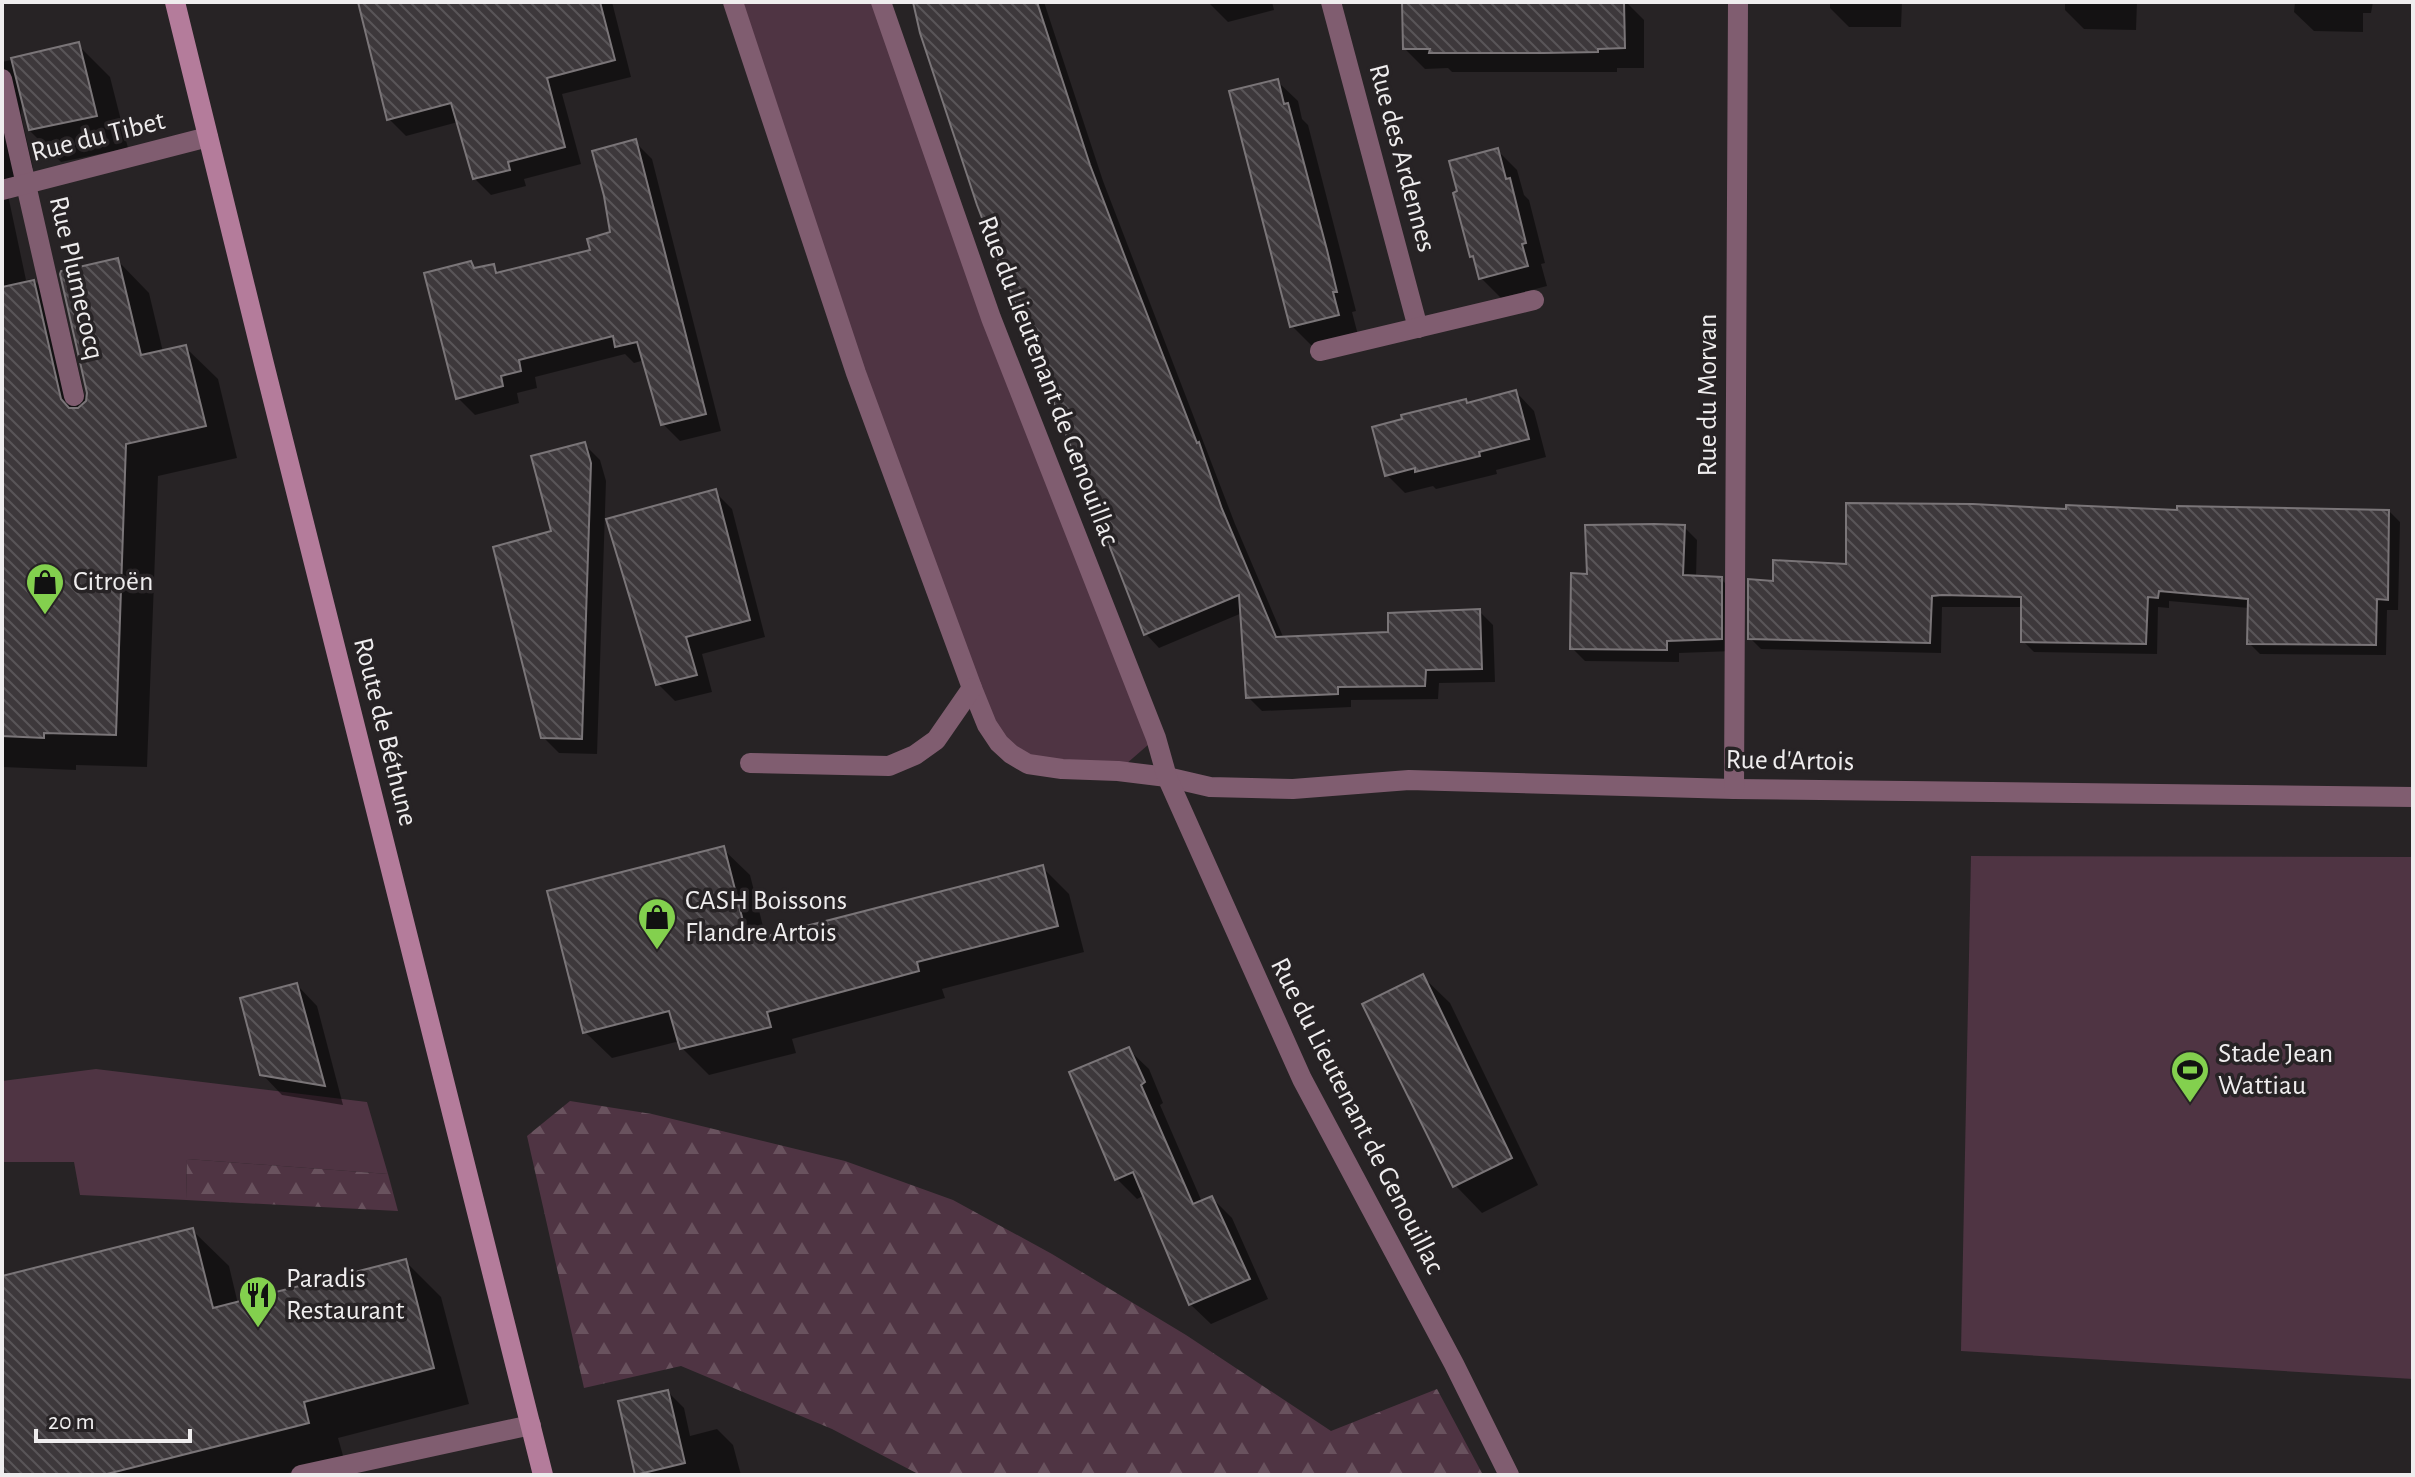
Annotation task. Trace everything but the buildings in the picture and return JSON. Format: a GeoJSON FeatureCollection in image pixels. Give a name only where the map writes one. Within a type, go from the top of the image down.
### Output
{"type":"FeatureCollection","features":[{"type":"Feature","properties":{"kind":"main road","name":"Route de Béthune"},"geometry":{"type":"LineString","coordinates":[[175,2],[543,1475]]}},
{"type":"Feature","properties":{"kind":"street"},"geometry":{"type":"LineString","coordinates":[[733,2],[856,373],[987,725],[999,743],[1028,764],[1167,777]]}},
{"type":"Feature","properties":{"kind":"street","name":"Rue du Lieutenant de Genouillac"},"geometry":{"type":"LineString","coordinates":[[881,2],[991,318],[1156,738],[1167,777],[1302,1079],[1454,1364],[1509,1475]]}},
{"type":"Feature","properties":{"kind":"street","name":"Rue des Ardennes"},"geometry":{"type":"LineString","coordinates":[[1331,2],[1418,328]]}},
{"type":"Feature","properties":{"kind":"street","name":"Rue du Morvan"},"geometry":{"type":"LineString","coordinates":[[1734,789],[1738,2]]}},
{"type":"Feature","properties":{"kind":"street","name":"Rue Plumecocq"},"geometry":{"type":"LineString","coordinates":[[2,79],[74,396]]}},
{"type":"Feature","properties":{"kind":"street","name":"Rue du Tibet"},"geometry":{"type":"LineString","coordinates":[[2,190],[208,137]]}},
{"type":"Feature","properties":{"kind":"street"},"geometry":{"type":"LineString","coordinates":[[1320,351],[1534,300]]}},
{"type":"Feature","properties":{"kind":"street"},"geometry":{"type":"LineString","coordinates":[[750,763],[889,766],[915,755],[936,740],[972,688]]}},
{"type":"Feature","properties":{"kind":"street","name":"Rue d'Artois"},"geometry":{"type":"LineString","coordinates":[[1167,777],[1210,787],[1293,789],[1409,780],[1734,789],[2413,797]]}},
{"type":"Feature","properties":{"kind":"street"},"geometry":{"type":"LineString","coordinates":[[301,1475],[531,1425]]}},
{"type":"Feature","properties":{"kind":"green space"},"geometry":{"type":"Polygon","coordinates":[[[733,2],[881,2],[1156,738],[1118,771],[1052,774],[996,731],[955,654],[733,2]]]}},
{"type":"Feature","properties":{"kind":"green space","name":"Stade Jean Wattiau"},"geometry":{"type":"Polygon","coordinates":[[[1971,856],[2413,857],[2413,1379],[1961,1351],[1971,856]]]}},
{"type":"Feature","properties":{"kind":"green space"},"geometry":{"type":"Polygon","coordinates":[[[96,1069],[367,1102],[388,1174],[187,1159],[186,1200],[80,1195],[74,1162],[2,1162],[2,1081],[96,1069]]]}},
{"type":"Feature","properties":{"kind":"green space"},"geometry":{"type":"Polygon","coordinates":[[[570,1101],[652,1114],[845,1161],[953,1200],[1052,1254],[1186,1335],[1331,1431],[1437,1389],[1483,1475],[920,1475],[832,1429],[681,1366],[584,1388],[527,1136],[570,1101]]]}},
{"type":"Feature","properties":{"kind":"green space"},"geometry":{"type":"Polygon","coordinates":[[[187,1159],[388,1174],[398,1211],[186,1200],[187,1159]]]}},
{"type":"Feature","properties":{"kind":"place","name":"Citroën"},"geometry":{"type":"Point","coordinates":[45,616]}},
{"type":"Feature","properties":{"kind":"place","name":"CASH Boissons Flandre Artois"},"geometry":{"type":"Point","coordinates":[657,951]}},
{"type":"Feature","properties":{"kind":"place","name":"Stade Jean Wattiau"},"geometry":{"type":"Point","coordinates":[2190,1104]}},
{"type":"Feature","properties":{"kind":"place","name":"Paradis Restaurant"},"geometry":{"type":"Point","coordinates":[258,1329]}}]}
